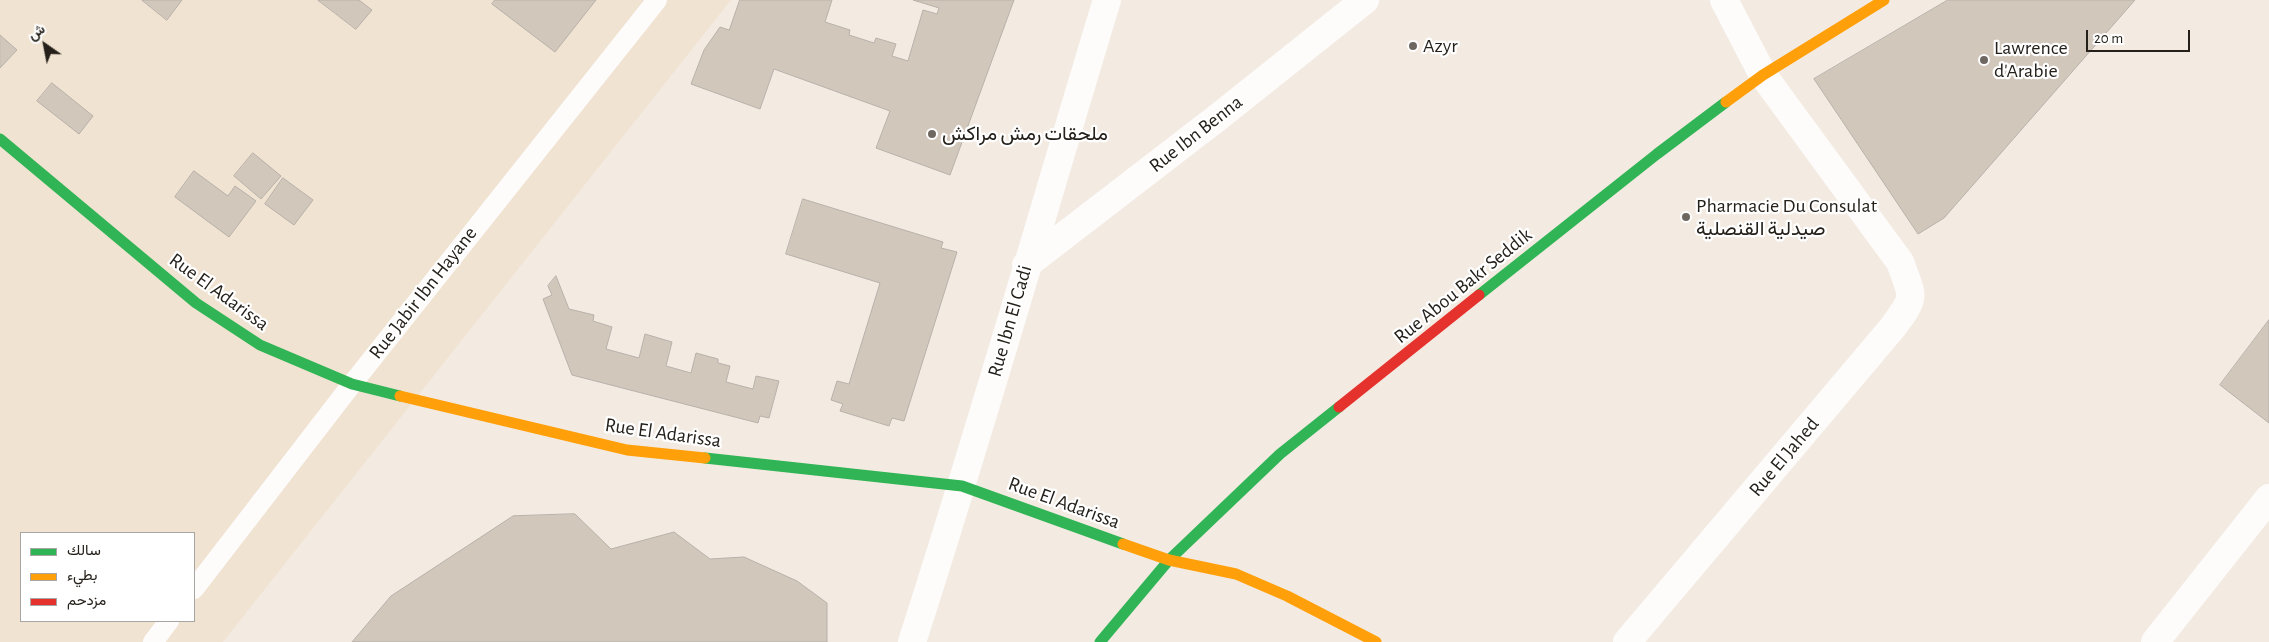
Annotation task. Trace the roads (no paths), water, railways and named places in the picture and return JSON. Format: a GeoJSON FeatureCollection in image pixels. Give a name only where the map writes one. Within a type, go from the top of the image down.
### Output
{"type":"FeatureCollection","features":[{"type":"Feature","properties":{"kind":"street","name":"Rue Ibn El Cadi"},"geometry":{"type":"LineString","coordinates":[[912,642],[962,486],[1026,265],[1107,0]]}},
{"type":"Feature","properties":{"kind":"street","name":"Rue Ibn Benna"},"geometry":{"type":"LineString","coordinates":[[1026,265],[1217,118],[1365,0]]}},
{"type":"Feature","properties":{"kind":"street","name":"Rue El Jahed"},"geometry":{"type":"LineString","coordinates":[[1627,642],[1898,320],[1909,306],[1912,296],[1900,262],[1763,75],[1724,0]]}},
{"type":"Feature","properties":{"kind":"street","name":"Rue Abou Bakr Seddik"},"geometry":{"type":"LineString","coordinates":[[1100,642],[1169,560],[1280,454],[1656,154],[1763,75],[1884,0]]}},
{"type":"Feature","properties":{"kind":"street","name":"Rue El Adarissa"},"geometry":{"type":"LineString","coordinates":[[0,139],[196,303],[260,345],[352,384],[627,450],[962,486],[1169,560],[1236,574],[1287,596],[1376,642]]}},
{"type":"Feature","properties":{"kind":"street"},"geometry":{"type":"LineString","coordinates":[[2155,642],[2269,498]]}},
{"type":"Feature","properties":{"kind":"lane","name":"Rue Jabir Ibn Hayane"},"geometry":{"type":"LineString","coordinates":[[195,588],[352,384],[657,0]]}},
{"type":"Feature","properties":{"kind":"lane"},"geometry":{"type":"LineString","coordinates":[[153,642],[168,622]]}},
{"type":"Feature","properties":{"kind":"place","name":"Azyr"},"geometry":{"type":"Point","coordinates":[1413,46]}},
{"type":"Feature","properties":{"kind":"place","name":"Lawrence d'Arabie"},"geometry":{"type":"Point","coordinates":[1984,60]}},
{"type":"Feature","properties":{"kind":"place","name":"ملحقات رمش مراكش"},"geometry":{"type":"Point","coordinates":[932,134]}},
{"type":"Feature","properties":{"kind":"place","name":"Pharmacie Du Consulat صيدلية القنصلية"},"geometry":{"type":"Point","coordinates":[1686,217]}}]}
